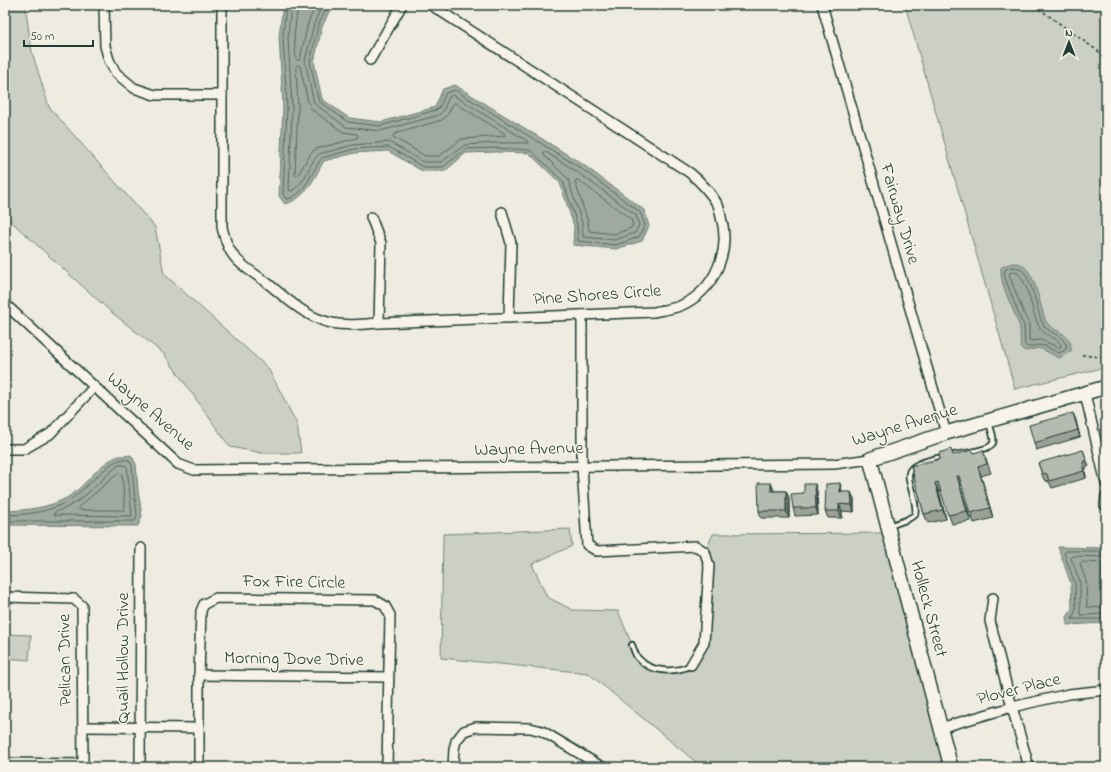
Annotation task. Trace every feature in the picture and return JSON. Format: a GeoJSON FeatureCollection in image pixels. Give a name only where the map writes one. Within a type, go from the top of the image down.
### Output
{"type":"FeatureCollection","features":[{"type":"Feature","properties":{"kind":"street"},"geometry":{"type":"LineString","coordinates":[[104,5],[105,46],[109,60],[116,73],[134,88],[155,95],[222,95]]}},
{"type":"Feature","properties":{"kind":"street","name":"Pine Shores Circle"},"geometry":{"type":"LineString","coordinates":[[222,5],[222,226],[226,243],[232,254],[242,264],[302,310],[323,321],[333,324],[353,325],[654,312],[680,306],[697,296],[710,282],[719,266],[725,245],[725,228],[718,206],[703,184],[690,173],[431,5]]}},
{"type":"Feature","properties":{"kind":"street"},"geometry":{"type":"LineString","coordinates":[[370,60],[402,5]]}},
{"type":"Feature","properties":{"kind":"street","name":"Fairway Drive"},"geometry":{"type":"LineString","coordinates":[[822,5],[946,433]]}},
{"type":"Feature","properties":{"kind":"street"},"geometry":{"type":"LineString","coordinates":[[502,212],[511,244],[509,318]]}},
{"type":"Feature","properties":{"kind":"street"},"geometry":{"type":"LineString","coordinates":[[371,217],[381,244],[379,323]]}},
{"type":"Feature","properties":{"kind":"street","name":"Wayne Avenue"},"geometry":{"type":"LineString","coordinates":[[5,304],[178,464],[194,470],[834,464],[870,459],[946,433],[1106,387]]}},
{"type":"Feature","properties":{"kind":"street"},"geometry":{"type":"LineString","coordinates":[[582,315],[582,467],[587,545],[598,552],[696,546],[704,552],[709,566],[704,644],[692,665]]}},
{"type":"Feature","properties":{"kind":"street"},"geometry":{"type":"LineString","coordinates":[[5,448],[24,448],[50,434],[94,387]]}},
{"type":"Feature","properties":{"kind":"street"},"geometry":{"type":"LineString","coordinates":[[1085,394],[1106,484]]}},
{"type":"Feature","properties":{"kind":"street","name":"Holleck Street"},"geometry":{"type":"LineString","coordinates":[[870,459],[951,767]]}},
{"type":"Feature","properties":{"kind":"street","name":"Quail Hollow Drive"},"geometry":{"type":"LineString","coordinates":[[140,767],[141,548]]}},
{"type":"Feature","properties":{"kind":"street","name":"Pelican Drive"},"geometry":{"type":"LineString","coordinates":[[5,597],[74,599],[82,606],[84,727],[83,765]]}},
{"type":"Feature","properties":{"kind":"street","name":"Fox Fire Circle"},"geometry":{"type":"LineString","coordinates":[[199,767],[201,612],[204,604],[216,598],[375,600],[385,606],[390,616],[387,767]]}},
{"type":"Feature","properties":{"kind":"street"},"geometry":{"type":"LineString","coordinates":[[993,598],[990,621],[1029,767]]}},
{"type":"Feature","properties":{"kind":"street","name":"Morning Dove Drive"},"geometry":{"type":"LineString","coordinates":[[199,675],[388,677]]}},
{"type":"Feature","properties":{"kind":"street","name":"Plover Place"},"geometry":{"type":"LineString","coordinates":[[940,728],[1012,707],[1070,694],[1106,690]]}},
{"type":"Feature","properties":{"kind":"street","name":"Pelican Drive"},"geometry":{"type":"LineString","coordinates":[[84,727],[199,728]]}},
{"type":"Feature","properties":{"kind":"street"},"geometry":{"type":"LineString","coordinates":[[453,767],[456,741],[464,731],[476,727],[530,728],[542,731],[602,767]]}},
{"type":"Feature","properties":{"kind":"street"},"geometry":{"type":"LineString","coordinates":[[5,763],[83,765]]}},
{"type":"Feature","properties":{"kind":"lane"},"geometry":{"type":"LineString","coordinates":[[888,527],[915,515],[915,500],[908,478],[912,468],[920,463],[946,456],[990,447],[993,444],[993,440],[988,421]]}},
{"type":"Feature","properties":{"kind":"lane"},"geometry":{"type":"LineString","coordinates":[[632,645],[638,659],[651,668],[664,670],[684,669],[692,665]]}},
{"type":"Feature","properties":{"kind":"path"},"geometry":{"type":"LineString","coordinates":[[1034,5],[1106,57]]}},
{"type":"Feature","properties":{"kind":"path"},"geometry":{"type":"LineString","coordinates":[[1082,356],[1100,357],[1106,355]]}},
{"type":"Feature","properties":{"kind":"shaded area"},"geometry":{"type":"Polygon","coordinates":[[[5,5],[25,5],[32,52],[49,107],[155,227],[164,274],[268,368],[297,424],[301,453],[262,453],[230,447],[164,354],[110,311],[5,216],[5,5]]]}},
{"type":"Feature","properties":{"kind":"shaded area"},"geometry":{"type":"Polygon","coordinates":[[[905,5],[1106,5],[1106,367],[1015,389],[905,5]]]}},
{"type":"Feature","properties":{"kind":"shaded area"},"geometry":{"type":"Polygon","coordinates":[[[570,529],[572,546],[532,564],[547,597],[573,610],[618,611],[638,659],[651,668],[684,669],[704,643],[705,552],[713,534],[889,533],[953,767],[702,767],[588,673],[441,658],[443,534],[570,529]]]}},
{"type":"Feature","properties":{"kind":"shaded area"},"geometry":{"type":"Polygon","coordinates":[[[5,634],[31,635],[29,660],[5,658],[5,634]]]}},
{"type":"Feature","properties":{"kind":"water"},"geometry":{"type":"Polygon","coordinates":[[[283,5],[332,5],[322,27],[314,62],[322,99],[349,118],[381,122],[435,107],[443,89],[455,85],[581,163],[644,210],[649,226],[642,241],[616,249],[573,245],[574,226],[560,183],[529,153],[466,153],[445,171],[422,171],[388,151],[355,153],[324,161],[313,181],[304,193],[299,198],[285,204],[279,196],[283,107],[279,36],[283,5]]]}},
{"type":"Feature","properties":{"kind":"water"},"geometry":{"type":"Polygon","coordinates":[[[1013,263],[1021,264],[1027,269],[1034,282],[1045,319],[1048,324],[1069,339],[1071,351],[1059,358],[1038,348],[1025,351],[1021,348],[1019,323],[1009,301],[1001,274],[1001,268],[1013,263]]]}},
{"type":"Feature","properties":{"kind":"water"},"geometry":{"type":"Polygon","coordinates":[[[131,455],[136,464],[142,516],[138,526],[5,525],[5,511],[38,508],[61,501],[80,487],[97,470],[109,461],[118,456],[131,455]]]}},
{"type":"Feature","properties":{"kind":"water"},"geometry":{"type":"Polygon","coordinates":[[[1058,547],[1106,548],[1106,623],[1067,625],[1067,617],[1072,609],[1071,584],[1058,547]]]}},
{"type":"Feature","properties":{"kind":"building"},"geometry":{"type":"Polygon","coordinates":[[[1073,413],[1078,430],[1034,443],[1029,425],[1073,413]]]}},
{"type":"Feature","properties":{"kind":"building"},"geometry":{"type":"Polygon","coordinates":[[[951,449],[953,455],[972,450],[974,453],[983,450],[987,464],[978,467],[990,508],[970,513],[959,476],[957,476],[967,511],[948,515],[938,482],[935,483],[943,510],[924,514],[911,466],[940,459],[939,453],[951,449]]]}},
{"type":"Feature","properties":{"kind":"building"},"geometry":{"type":"Polygon","coordinates":[[[1083,450],[1086,459],[1083,462],[1084,471],[1049,481],[1047,474],[1042,473],[1038,463],[1083,450]]]}},
{"type":"Feature","properties":{"kind":"building"},"geometry":{"type":"Polygon","coordinates":[[[758,483],[771,483],[771,491],[786,491],[786,511],[759,511],[758,483]]]}},
{"type":"Feature","properties":{"kind":"building"},"geometry":{"type":"Polygon","coordinates":[[[840,483],[840,492],[851,492],[852,505],[839,504],[839,511],[825,511],[826,484],[840,483]]]}},
{"type":"Feature","properties":{"kind":"building"},"geometry":{"type":"Polygon","coordinates":[[[804,484],[815,484],[816,508],[793,508],[791,494],[804,493],[804,484]]]}}]}
